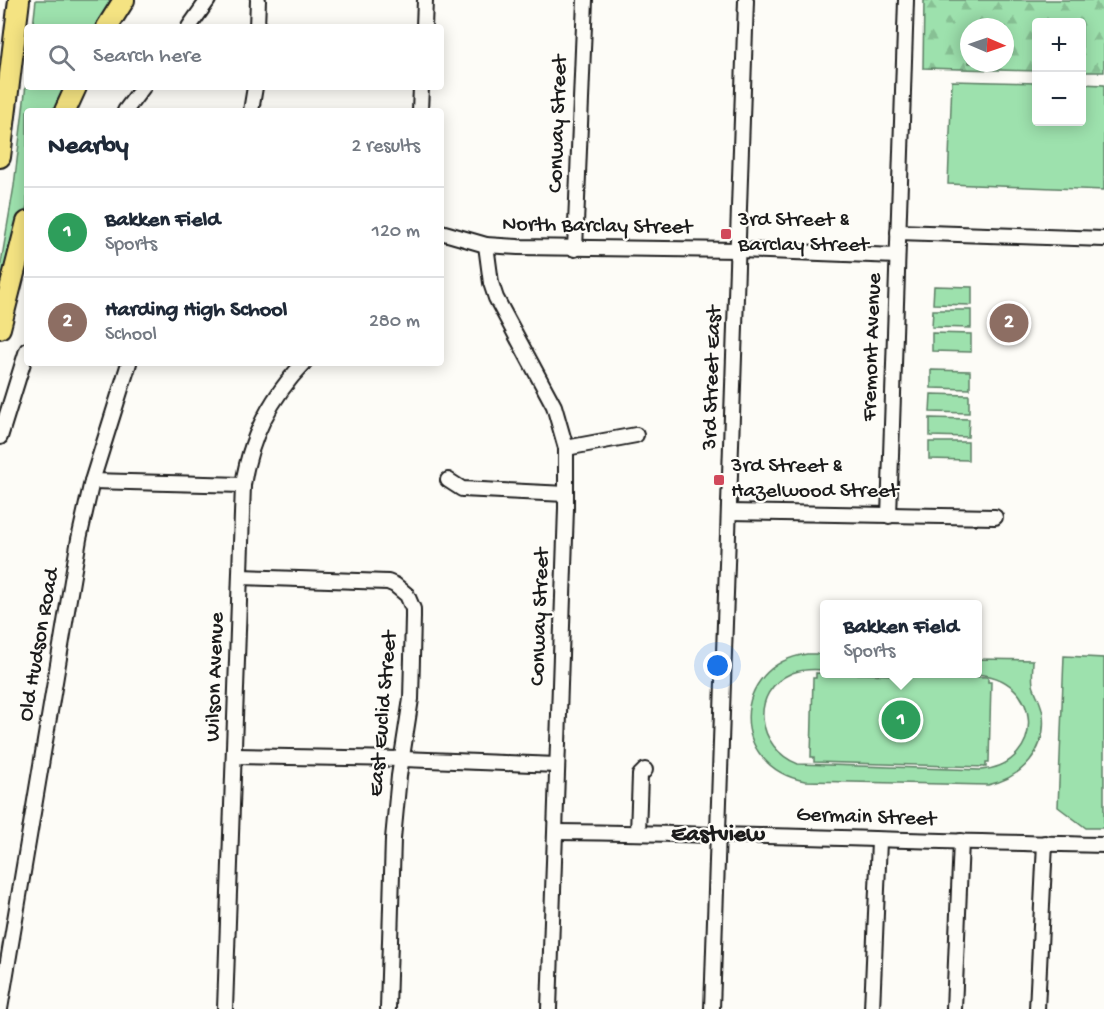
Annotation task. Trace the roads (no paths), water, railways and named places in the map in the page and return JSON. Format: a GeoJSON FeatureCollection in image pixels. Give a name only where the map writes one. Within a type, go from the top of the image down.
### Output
{"type":"FeatureCollection","features":[{"type":"Feature","properties":{"kind":"highway"},"geometry":{"type":"LineString","coordinates":[[0,157],[19,0]]}},
{"type":"Feature","properties":{"kind":"highway"},"geometry":{"type":"LineString","coordinates":[[109,24],[124,0]]}},
{"type":"Feature","properties":{"kind":"highway"},"geometry":{"type":"LineString","coordinates":[[66,108],[75,90]]}},
{"type":"Feature","properties":{"kind":"highway"},"geometry":{"type":"LineString","coordinates":[[0,328],[24,234]]}},
{"type":"Feature","properties":{"kind":"street"},"geometry":{"type":"LineString","coordinates":[[191,24],[208,0]]}},
{"type":"Feature","properties":{"kind":"street"},"geometry":{"type":"LineString","coordinates":[[257,24],[258,0]]}},
{"type":"Feature","properties":{"kind":"street"},"geometry":{"type":"LineString","coordinates":[[424,0],[424,24]]}},
{"type":"Feature","properties":{"kind":"street","name":"Conway Street"},"geometry":{"type":"LineString","coordinates":[[575,249],[585,0]]}},
{"type":"Feature","properties":{"kind":"street","name":"3rd Street East"},"geometry":{"type":"LineString","coordinates":[[712,1009],[747,0]]}},
{"type":"Feature","properties":{"kind":"street","name":"Fremont Avenue"},"geometry":{"type":"LineString","coordinates":[[889,516],[906,0]]}},
{"type":"Feature","properties":{"kind":"street"},"geometry":{"type":"LineString","coordinates":[[127,108],[141,90]]}},
{"type":"Feature","properties":{"kind":"street"},"geometry":{"type":"LineString","coordinates":[[252,108],[254,90]]}},
{"type":"Feature","properties":{"kind":"street"},"geometry":{"type":"LineString","coordinates":[[420,108],[421,90]]}},
{"type":"Feature","properties":{"kind":"street"},"geometry":{"type":"LineString","coordinates":[[898,232],[1104,239]]}},
{"type":"Feature","properties":{"kind":"street","name":"North Barclay Street"},"geometry":{"type":"LineString","coordinates":[[444,233],[486,245],[897,256]]}},
{"type":"Feature","properties":{"kind":"street","name":"Conway Street"},"geometry":{"type":"LineString","coordinates":[[486,245],[491,283],[496,298],[555,406],[566,448],[549,1009]]}},
{"type":"Feature","properties":{"kind":"street"},"geometry":{"type":"LineString","coordinates":[[0,437],[24,360]]}},
{"type":"Feature","properties":{"kind":"street","name":"Old Hudson Road"},"geometry":{"type":"LineString","coordinates":[[0,1009],[78,549],[92,481],[128,366]]}},
{"type":"Feature","properties":{"kind":"street","name":"Wilson Avenue"},"geometry":{"type":"LineString","coordinates":[[225,1009],[243,485],[257,433],[280,391],[301,366]]}},
{"type":"Feature","properties":{"kind":"street"},"geometry":{"type":"LineString","coordinates":[[566,448],[636,435]]}},
{"type":"Feature","properties":{"kind":"street"},"geometry":{"type":"LineString","coordinates":[[448,480],[462,489],[566,494]]}},
{"type":"Feature","properties":{"kind":"street"},"geometry":{"type":"LineString","coordinates":[[92,481],[243,485]]}},
{"type":"Feature","properties":{"kind":"street"},"geometry":{"type":"LineString","coordinates":[[730,512],[995,518]]}},
{"type":"Feature","properties":{"kind":"street","name":"East Euclid Street"},"geometry":{"type":"LineString","coordinates":[[240,577],[380,581],[395,585],[407,595],[413,609],[411,699],[393,839],[388,1009]]}},
{"type":"Feature","properties":{"kind":"street"},"geometry":{"type":"LineString","coordinates":[[234,756],[557,765]]}},
{"type":"Feature","properties":{"kind":"street"},"geometry":{"type":"LineString","coordinates":[[638,833],[640,775],[645,770]]}},
{"type":"Feature","properties":{"kind":"street","name":"Germain Street"},"geometry":{"type":"LineString","coordinates":[[556,832],[737,834],[1104,845]]}},
{"type":"Feature","properties":{"kind":"street"},"geometry":{"type":"LineString","coordinates":[[872,1009],[879,840]]}},
{"type":"Feature","properties":{"kind":"street"},"geometry":{"type":"LineString","coordinates":[[954,1009],[961,841]]}},
{"type":"Feature","properties":{"kind":"street"},"geometry":{"type":"LineString","coordinates":[[1036,1009],[1045,843]]}},
{"type":"Feature","properties":{"kind":"place","name":"3rd Street & Barclay Street"},"geometry":{"type":"Point","coordinates":[726,234]}},
{"type":"Feature","properties":{"kind":"place","name":"Harding High School"},"geometry":{"type":"Point","coordinates":[1009,323]}},
{"type":"Feature","properties":{"kind":"place","name":"3rd Street & Hazelwood Street"},"geometry":{"type":"Point","coordinates":[719,480]}},
{"type":"Feature","properties":{"kind":"place","name":"Bakken Field"},"geometry":{"type":"Point","coordinates":[901,720]}},
{"type":"Feature","properties":{"kind":"district","name":"Eastview"},"geometry":{"type":"Point","coordinates":[718,835]}}]}
